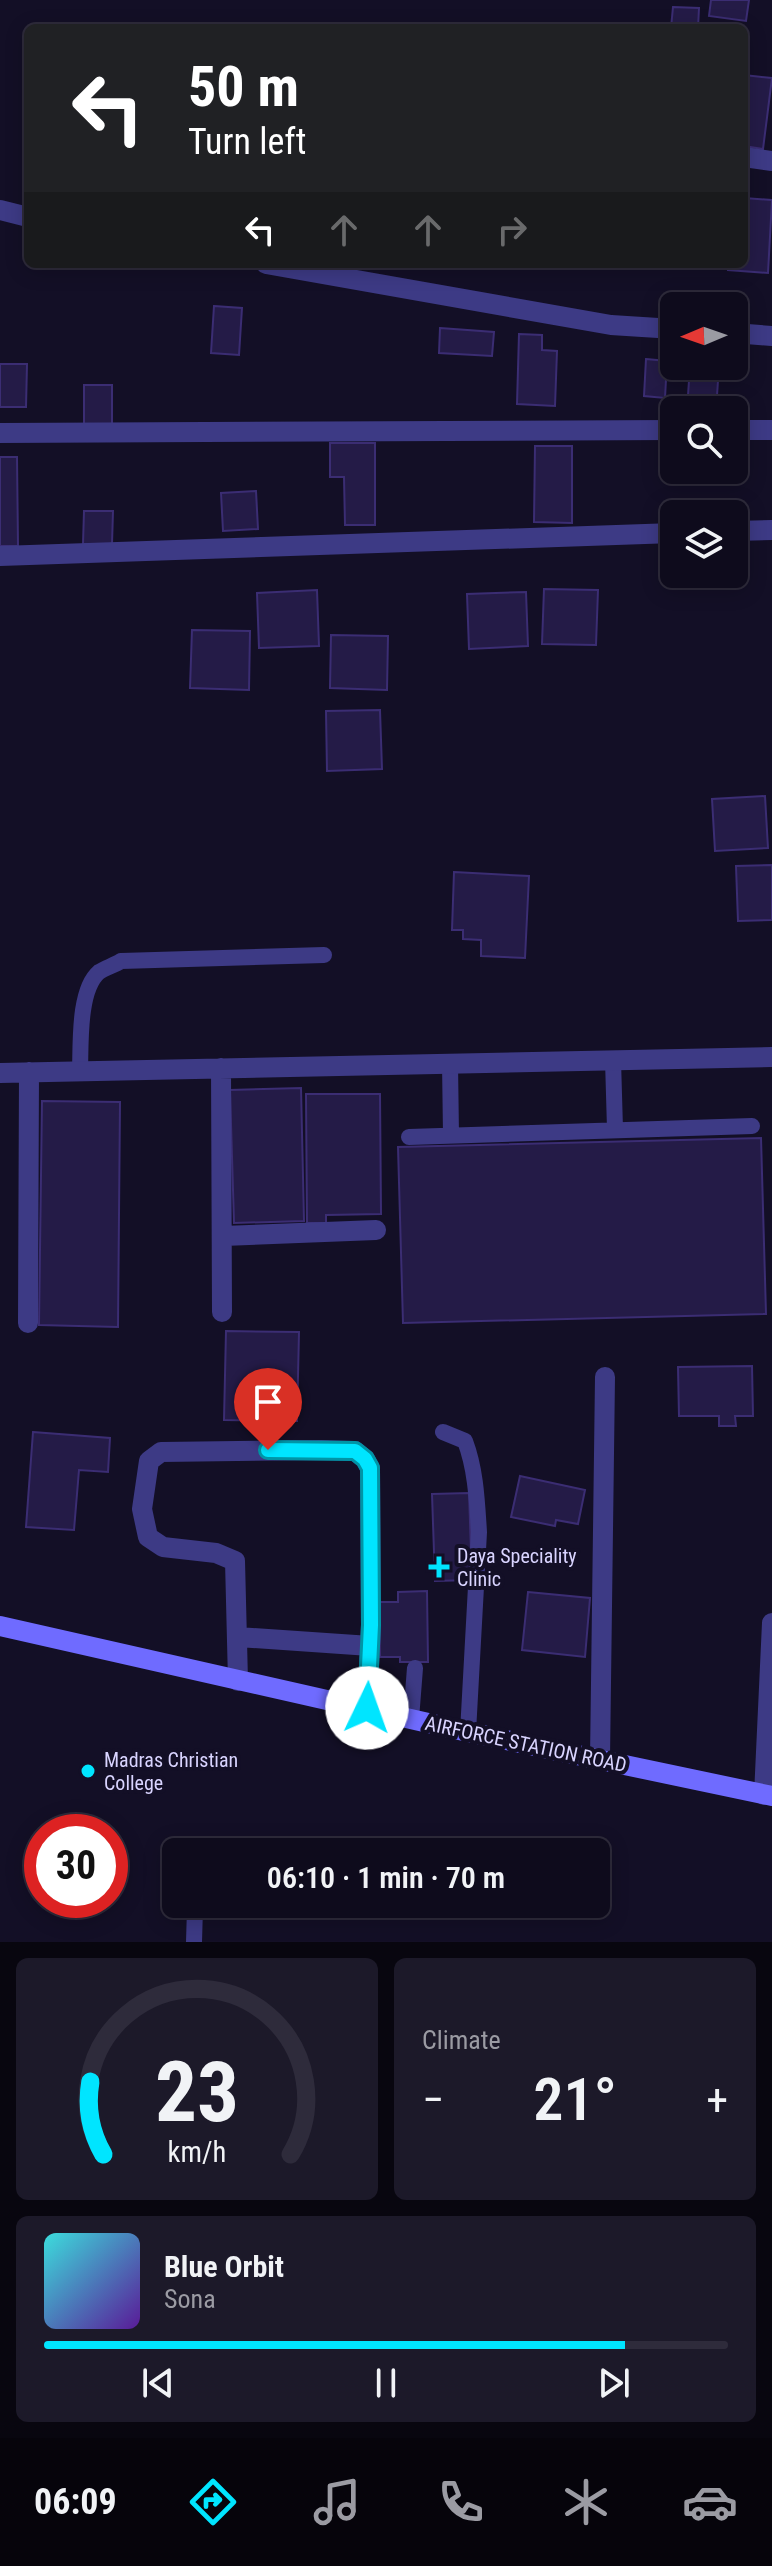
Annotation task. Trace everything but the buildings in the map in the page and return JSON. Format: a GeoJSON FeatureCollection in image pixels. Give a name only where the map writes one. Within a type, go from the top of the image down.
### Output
{"type":"FeatureCollection","features":[{"type":"Feature","properties":{"kind":"street"},"geometry":{"type":"LineString","coordinates":[[748,158],[772,161]]}},
{"type":"Feature","properties":{"kind":"street"},"geometry":{"type":"LineString","coordinates":[[0,210],[24,216]]}},
{"type":"Feature","properties":{"kind":"street"},"geometry":{"type":"LineString","coordinates":[[289,268],[611,325],[660,328]]}},
{"type":"Feature","properties":{"kind":"street"},"geometry":{"type":"LineString","coordinates":[[748,334],[772,336]]}},
{"type":"Feature","properties":{"kind":"street"},"geometry":{"type":"LineString","coordinates":[[0,433],[660,430]]}},
{"type":"Feature","properties":{"kind":"street"},"geometry":{"type":"LineString","coordinates":[[748,430],[772,430]]}},
{"type":"Feature","properties":{"kind":"street"},"geometry":{"type":"LineString","coordinates":[[748,531],[772,530]]}},
{"type":"Feature","properties":{"kind":"street"},"geometry":{"type":"LineString","coordinates":[[0,556],[660,533]]}},
{"type":"Feature","properties":{"kind":"street"},"geometry":{"type":"LineString","coordinates":[[0,1073],[772,1057]]}},
{"type":"Feature","properties":{"kind":"street"},"geometry":{"type":"LineString","coordinates":[[221,1068],[222,1312]]}},
{"type":"Feature","properties":{"kind":"street"},"geometry":{"type":"LineString","coordinates":[[28,1323],[29,1072]]}},
{"type":"Feature","properties":{"kind":"street"},"geometry":{"type":"LineString","coordinates":[[223,1236],[376,1230]]}},
{"type":"Feature","properties":{"kind":"street"},"geometry":{"type":"LineString","coordinates":[[600,1759],[605,1377]]}},
{"type":"Feature","properties":{"kind":"street"},"geometry":{"type":"LineString","coordinates":[[238,1681],[235,1561],[216,1553],[163,1547],[148,1537],[142,1509],[149,1461],[161,1452],[355,1451],[370,1468],[367,1708]]}},
{"type":"Feature","properties":{"kind":"street"},"geometry":{"type":"LineString","coordinates":[[768,1796],[772,1623]]}},
{"type":"Feature","properties":{"kind":"street","name":"AIRFORCE STATION ROAD"},"geometry":{"type":"LineString","coordinates":[[0,1626],[768,1796]]}},
{"type":"Feature","properties":{"kind":"street"},"geometry":{"type":"LineString","coordinates":[[238,1637],[370,1646]]}},
{"type":"Feature","properties":{"kind":"lane"},"geometry":{"type":"LineString","coordinates":[[80,1070],[81,1025],[86,996],[97,973],[121,961],[324,955]]}},
{"type":"Feature","properties":{"kind":"lane"},"geometry":{"type":"LineString","coordinates":[[613,1060],[615,1129]]}},
{"type":"Feature","properties":{"kind":"lane"},"geometry":{"type":"LineString","coordinates":[[450,1063],[451,1135]]}},
{"type":"Feature","properties":{"kind":"lane"},"geometry":{"type":"LineString","coordinates":[[409,1137],[752,1126]]}},
{"type":"Feature","properties":{"kind":"lane"},"geometry":{"type":"LineString","coordinates":[[443,1432],[465,1441],[473,1460],[477,1502],[479,1532],[468,1732]]}},
{"type":"Feature","properties":{"kind":"lane"},"geometry":{"type":"LineString","coordinates":[[411,1719],[415,1668]]}},
{"type":"Feature","properties":{"kind":"lane"},"geometry":{"type":"LineString","coordinates":[[194,1942],[195,1918]]}},
{"type":"Feature","properties":{"kind":"place","name":"Daya Speciality Clinic"},"geometry":{"type":"Point","coordinates":[439,1567]}},
{"type":"Feature","properties":{"kind":"place","name":"Madras Christian College"},"geometry":{"type":"Point","coordinates":[88,1771]}},
{"type":"Feature","properties":{"kind":"route"},"geometry":{"type":"LineString","coordinates":[[268,1450],[355,1451],[370,1468],[371,1625],[367,1708]]}}]}
